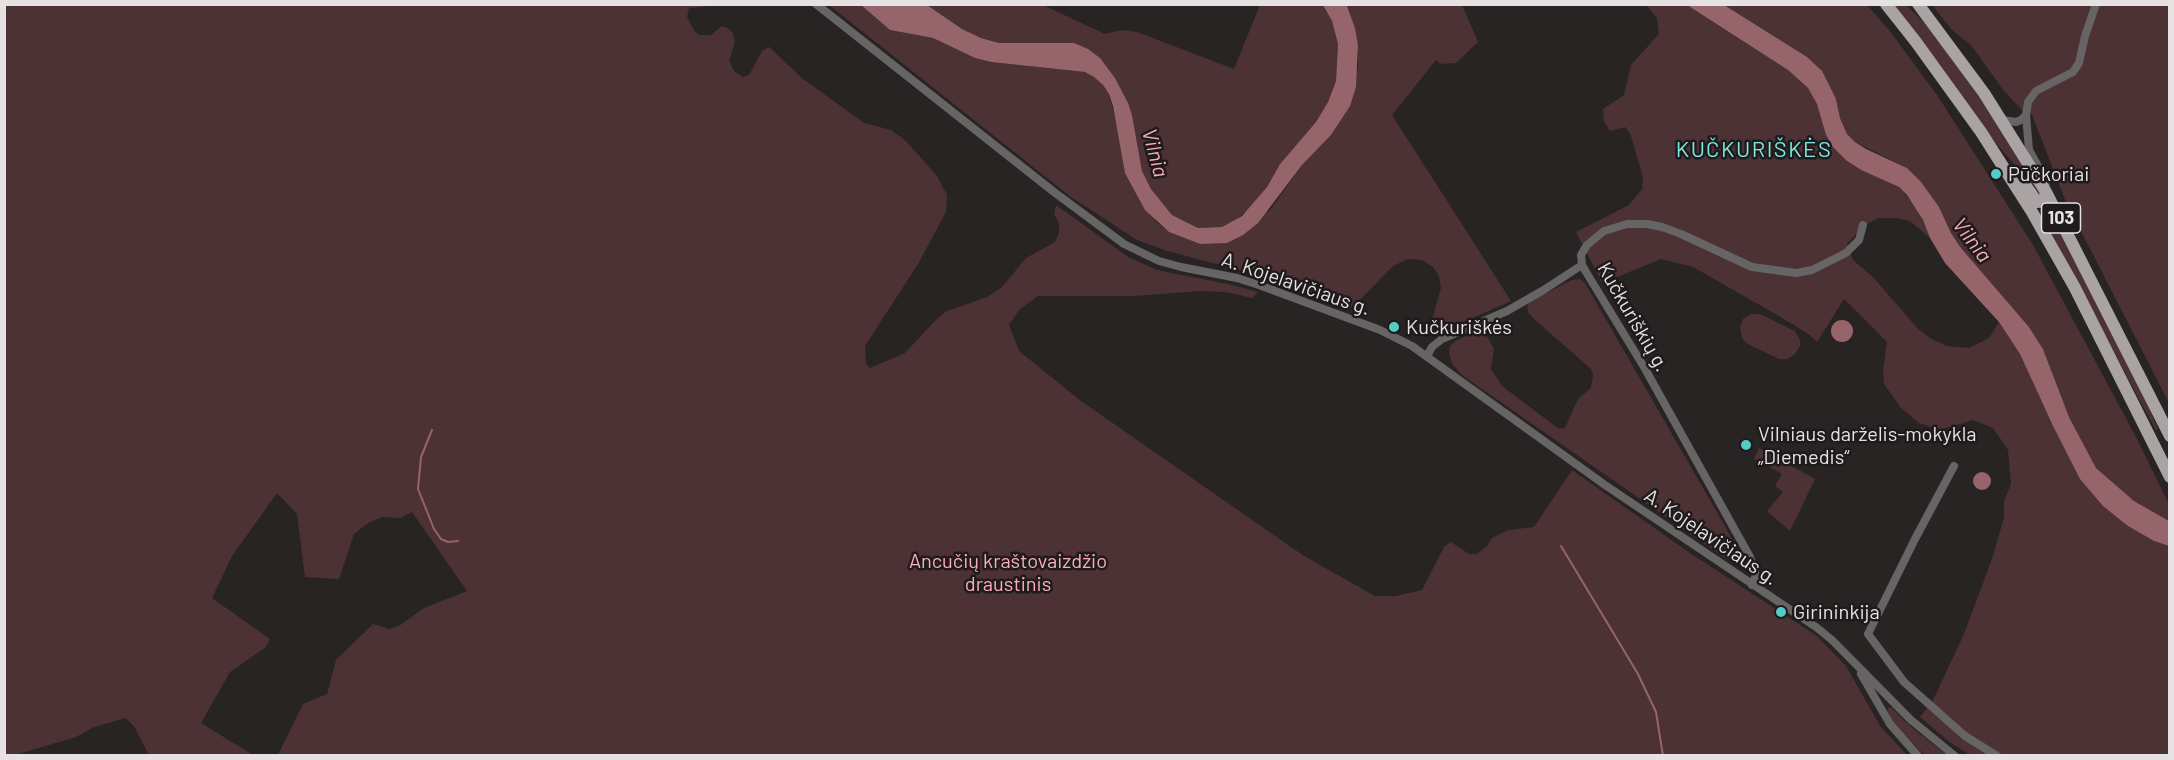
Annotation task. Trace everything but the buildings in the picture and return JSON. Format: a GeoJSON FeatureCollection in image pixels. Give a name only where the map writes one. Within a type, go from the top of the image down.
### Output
{"type":"FeatureCollection","features":[{"type":"Feature","properties":{"kind":"main road","name":"103"},"geometry":{"type":"LineString","coordinates":[[1886,4],[1916,42],[1999,159],[2075,288],[2169,477]]}},
{"type":"Feature","properties":{"kind":"main road","name":"103"},"geometry":{"type":"LineString","coordinates":[[1918,4],[1970,72],[2046,192],[2167,431]]}},
{"type":"Feature","properties":{"kind":"main road"},"geometry":{"type":"LineString","coordinates":[[1999,159],[2017,173],[2037,202],[2044,201],[2046,192]]}},
{"type":"Feature","properties":{"kind":"street","name":"A. Kojelavičiaus g."},"geometry":{"type":"LineString","coordinates":[[816,4],[1054,192],[1124,244],[1159,261],[1259,285],[1380,330],[1402,340],[1427,356],[1605,485],[1815,627],[1832,640],[1911,720],[1955,756]]}},
{"type":"Feature","properties":{"kind":"street"},"geometry":{"type":"LineString","coordinates":[[2046,192],[2045,179],[2029,150],[2026,115],[2028,102],[2036,91],[2073,72],[2079,63],[2085,36],[2097,4]]}},
{"type":"Feature","properties":{"kind":"street"},"geometry":{"type":"LineString","coordinates":[[2002,120],[2016,122],[2026,115]]}},
{"type":"Feature","properties":{"kind":"street","name":"Kučkuriškių g."},"geometry":{"type":"LineString","coordinates":[[1752,585],[1755,580],[1755,569],[1744,546],[1644,367],[1582,265],[1581,255],[1587,245],[1604,231],[1627,224],[1647,224],[1681,234],[1752,267],[1796,273],[1812,270],[1846,254],[1859,240],[1863,225]]}},
{"type":"Feature","properties":{"kind":"street"},"geometry":{"type":"LineString","coordinates":[[1427,356],[1432,347],[1442,339],[1507,311],[1582,265]]}},
{"type":"Feature","properties":{"kind":"street"},"geometry":{"type":"LineString","coordinates":[[1954,466],[1868,634],[1904,682],[1965,736],[1997,756]]}},
{"type":"Feature","properties":{"kind":"street","name":"A. Kojelavičiaus g."},"geometry":{"type":"LineString","coordinates":[[1854,662],[1890,724],[1918,756]]}},
{"type":"Feature","properties":{"kind":"green space","name":"Ancučių kraštovaizdžio draustinis"},"geometry":{"type":"Polygon","coordinates":[[[4,5],[707,5],[689,8],[687,17],[695,32],[700,35],[711,35],[722,26],[733,33],[735,42],[729,61],[734,71],[743,77],[749,75],[762,51],[769,47],[802,78],[864,123],[891,130],[906,141],[937,176],[947,195],[946,212],[918,264],[865,346],[866,364],[870,368],[905,353],[945,312],[987,297],[1002,287],[1026,258],[1055,242],[1059,233],[1059,223],[1054,214],[1056,205],[1128,257],[1157,270],[1258,292],[1252,298],[1226,292],[1199,291],[1134,296],[1038,296],[1019,310],[1009,325],[1019,351],[1081,401],[1304,556],[1375,596],[1396,596],[1422,590],[1444,547],[1451,542],[1469,554],[1477,554],[1487,546],[1492,538],[1508,530],[1534,527],[1572,470],[1687,551],[1817,636],[1846,666],[1880,726],[1907,755],[278,755],[303,704],[327,694],[336,660],[373,624],[389,629],[399,626],[424,608],[467,591],[412,512],[401,518],[382,517],[368,523],[354,534],[339,579],[305,577],[297,514],[277,493],[232,556],[212,598],[270,639],[266,647],[230,672],[201,723],[253,755],[149,755],[134,726],[125,718],[92,728],[76,737],[15,755],[5,755],[4,5]]]}},
{"type":"Feature","properties":{"kind":"green space"},"geometry":{"type":"Polygon","coordinates":[[[829,5],[861,5],[890,30],[933,38],[975,58],[991,62],[1086,72],[1094,77],[1109,94],[1117,125],[1156,222],[1169,232],[1200,244],[1270,210],[1302,165],[1331,135],[1358,68],[1355,28],[1346,5],[1462,5],[1478,42],[1456,63],[1441,64],[1436,60],[1392,115],[1511,301],[1452,327],[1436,326],[1432,320],[1441,288],[1439,276],[1433,267],[1422,260],[1408,259],[1393,266],[1355,305],[1347,309],[1271,278],[1167,251],[1137,240],[1071,197],[829,5]]]}},
{"type":"Feature","properties":{"kind":"green space"},"geometry":{"type":"Polygon","coordinates":[[[927,5],[1043,5],[1105,34],[1122,30],[1137,32],[1234,69],[1260,5],[1323,5],[1332,21],[1338,44],[1336,81],[1328,102],[1316,122],[1280,164],[1267,187],[1251,207],[1232,223],[1222,227],[1198,228],[1172,215],[1151,189],[1142,171],[1132,115],[1115,78],[1017,44],[999,43],[981,38],[962,29],[927,5]]]}},
{"type":"Feature","properties":{"kind":"green space"},"geometry":{"type":"Polygon","coordinates":[[[1646,5],[1687,5],[1788,70],[1808,88],[1817,103],[1826,135],[1847,161],[1899,187],[1914,205],[1930,238],[1910,221],[1898,218],[1878,218],[1862,227],[1847,244],[1853,260],[1873,277],[1918,329],[1946,346],[1969,348],[1989,338],[1999,322],[2020,354],[2053,426],[2154,541],[2169,546],[2169,755],[1970,755],[1948,741],[1920,717],[1933,700],[1964,634],[1992,559],[2004,518],[2004,501],[2011,484],[2008,450],[1993,428],[1973,420],[1940,430],[1919,423],[1901,408],[1884,384],[1883,371],[1887,342],[1844,299],[1817,342],[1810,335],[1779,316],[1693,267],[1661,259],[1602,283],[1576,232],[1629,205],[1642,189],[1643,177],[1630,133],[1625,127],[1610,131],[1604,121],[1603,109],[1624,95],[1631,65],[1659,34],[1657,18],[1646,5]]]}},
{"type":"Feature","properties":{"kind":"green space"},"geometry":{"type":"Polygon","coordinates":[[[1724,5],[1867,5],[1889,30],[1937,95],[2033,245],[2137,439],[2169,504],[2169,521],[2134,501],[2096,468],[2069,417],[2043,349],[2029,327],[1961,248],[1939,207],[1907,168],[1855,142],[1847,134],[1840,118],[1836,99],[1724,5]]]}},
{"type":"Feature","properties":{"kind":"green space"},"geometry":{"type":"Polygon","coordinates":[[[1892,5],[1906,5],[1933,31],[1968,78],[2040,192],[2040,196],[2033,193],[2014,164],[1988,134],[1892,5]]]}},
{"type":"Feature","properties":{"kind":"green space"},"geometry":{"type":"Polygon","coordinates":[[[1932,5],[2169,5],[2169,403],[2066,202],[2032,115],[2022,110],[2004,91],[1971,45],[1952,30],[1932,5]]]}},
{"type":"Feature","properties":{"kind":"green space"},"geometry":{"type":"Polygon","coordinates":[[[2049,210],[2144,397],[2158,429],[2156,430],[2042,216],[2044,211],[2049,210]]]}},
{"type":"Feature","properties":{"kind":"green space"},"geometry":{"type":"Polygon","coordinates":[[[1580,279],[1585,283],[1722,521],[1740,554],[1736,562],[1725,558],[1462,375],[1453,365],[1449,355],[1450,346],[1457,340],[1478,331],[1487,336],[1494,349],[1491,369],[1502,386],[1559,429],[1565,428],[1578,399],[1591,388],[1593,375],[1591,369],[1533,318],[1527,307],[1529,302],[1572,280],[1580,279]]]}},
{"type":"Feature","properties":{"kind":"green space"},"geometry":{"type":"Polygon","coordinates":[[[1751,314],[1760,314],[1795,331],[1800,340],[1800,346],[1795,354],[1787,359],[1779,359],[1746,343],[1742,338],[1740,327],[1743,319],[1751,314]]]}},
{"type":"Feature","properties":{"kind":"green space"},"geometry":{"type":"Polygon","coordinates":[[[1759,448],[1815,479],[1790,531],[1767,511],[1783,492],[1775,486],[1782,474],[1754,459],[1759,448]]]}},
{"type":"Feature","properties":{"kind":"green space"},"geometry":{"type":"Polygon","coordinates":[[[1889,707],[1947,755],[1926,755],[1919,750],[1893,722],[1887,710],[1889,707]]]}},
{"type":"Feature","properties":{"kind":"shaded area"},"geometry":{"type":"Polygon","coordinates":[[[861,5],[927,5],[962,29],[999,43],[1074,43],[1088,49],[1100,58],[1115,78],[1128,103],[1142,171],[1151,189],[1172,215],[1198,228],[1222,227],[1242,216],[1267,187],[1280,164],[1316,122],[1328,102],[1336,81],[1338,44],[1332,21],[1323,5],[1347,6],[1358,45],[1356,87],[1350,106],[1331,135],[1302,165],[1258,223],[1243,235],[1227,243],[1200,244],[1169,232],[1145,210],[1125,173],[1109,94],[1094,77],[1085,72],[991,62],[975,58],[933,38],[890,30],[861,5]]]}},
{"type":"Feature","properties":{"kind":"shaded area"},"geometry":{"type":"Polygon","coordinates":[[[1687,5],[1724,5],[1807,57],[1822,71],[1836,99],[1840,118],[1847,134],[1866,149],[1907,168],[1921,182],[1939,207],[1961,248],[2029,327],[2043,349],[2069,417],[2096,468],[2134,501],[2169,521],[2169,546],[2154,541],[2128,526],[2103,506],[2080,479],[2020,354],[1999,322],[1945,263],[1907,195],[1899,187],[1847,161],[1833,147],[1826,135],[1817,104],[1808,88],[1788,70],[1687,5]]]}},
{"type":"Feature","properties":{"kind":"shaded area"},"geometry":{"type":"Polygon","coordinates":[[[1842,320],[1850,323],[1853,331],[1850,339],[1842,342],[1834,339],[1831,331],[1834,323],[1842,320]]]}},
{"type":"Feature","properties":{"kind":"shaded area"},"geometry":{"type":"Polygon","coordinates":[[[1982,472],[1988,475],[1991,481],[1988,487],[1982,490],[1976,487],[1973,481],[1976,475],[1982,472]]]}},
{"type":"Feature","properties":{"kind":"waterway"},"geometry":{"type":"LineString","coordinates":[[432,430],[421,457],[418,489],[434,529],[441,539],[448,542],[458,541]]}},
{"type":"Feature","properties":{"kind":"waterway"},"geometry":{"type":"LineString","coordinates":[[1561,546],[1638,674],[1656,712],[1663,756]]}},
{"type":"Feature","properties":{"kind":"place","name":"Pūčkoriai"},"geometry":{"type":"Point","coordinates":[1996,174]}},
{"type":"Feature","properties":{"kind":"place","name":"Kučkuriškės"},"geometry":{"type":"Point","coordinates":[1394,327]}},
{"type":"Feature","properties":{"kind":"place","name":"Vilniaus darželis-mokykla „Diemedis“"},"geometry":{"type":"Point","coordinates":[1746,445]}},
{"type":"Feature","properties":{"kind":"place","name":"Girininkija"},"geometry":{"type":"Point","coordinates":[1781,612]}},
{"type":"Feature","properties":{"kind":"district","name":"KUČKURIŠKĖS"},"geometry":{"type":"Point","coordinates":[1754,150]}},
{"type":"Feature","properties":{"kind":"water label","name":"Vilnia"},"geometry":{"type":"Point","coordinates":[1155,153]}},
{"type":"Feature","properties":{"kind":"water label","name":"Vilnia"},"geometry":{"type":"Point","coordinates":[1972,240]}}]}
